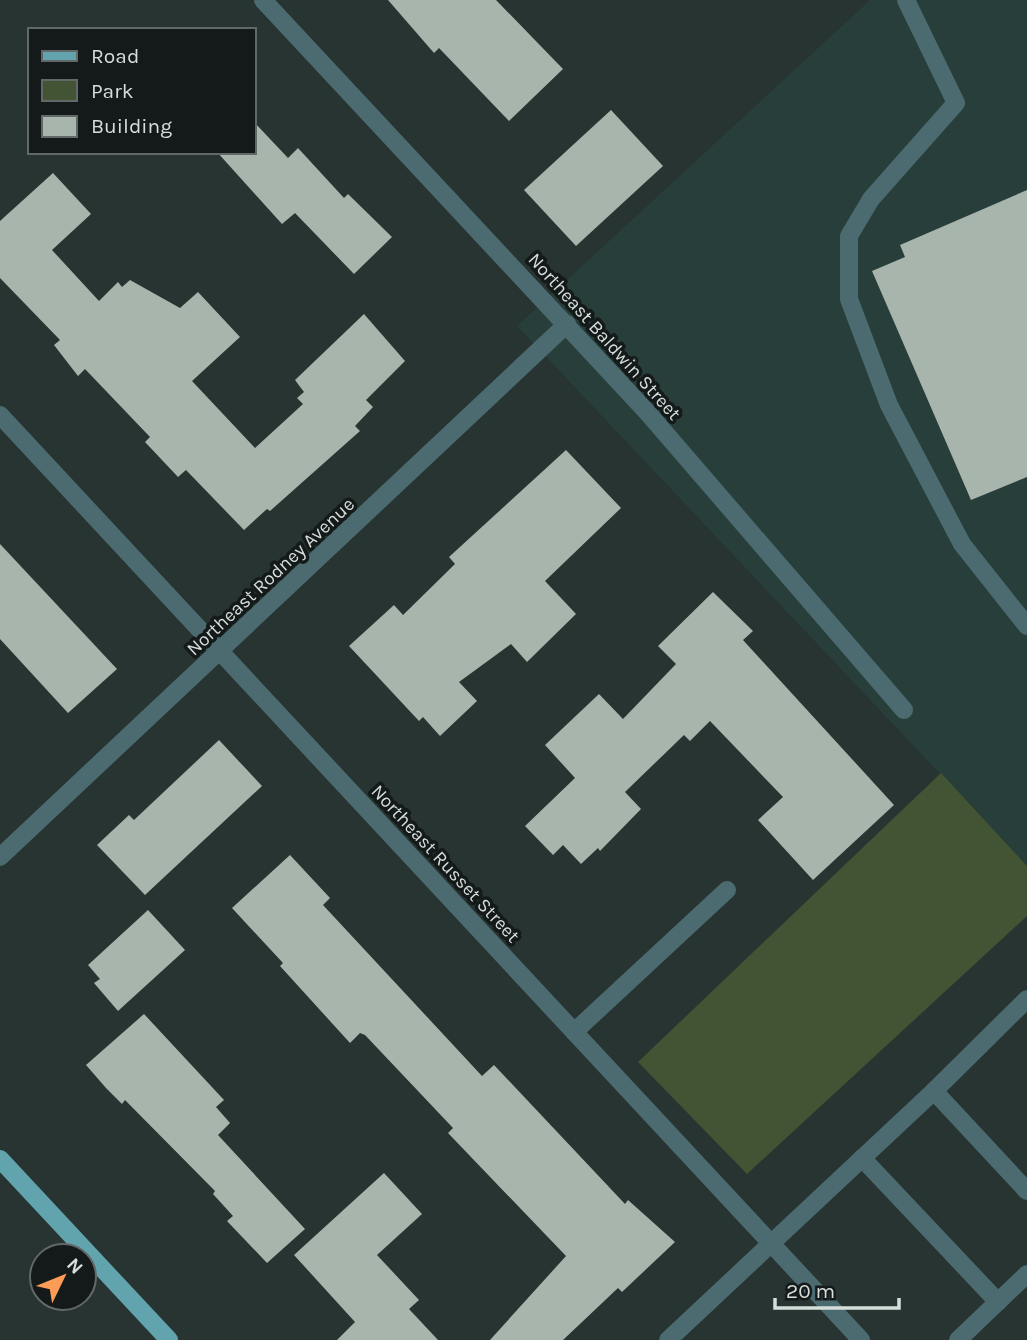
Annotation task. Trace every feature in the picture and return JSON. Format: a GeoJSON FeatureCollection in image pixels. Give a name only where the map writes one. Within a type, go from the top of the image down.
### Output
{"type":"FeatureCollection","features":[{"type":"Feature","properties":{"kind":"main road"},"geometry":{"type":"LineString","coordinates":[[0,1159],[169,1340]]}},
{"type":"Feature","properties":{"kind":"street","name":"Northeast Baldwin Street"},"geometry":{"type":"LineString","coordinates":[[263,0],[647,412],[904,710]]}},
{"type":"Feature","properties":{"kind":"street"},"geometry":{"type":"LineString","coordinates":[[910,1],[956,103],[871,199],[849,236],[849,299],[889,405],[962,544],[1027,626]]}},
{"type":"Feature","properties":{"kind":"street","name":"Northeast Rodney Avenue"},"geometry":{"type":"LineString","coordinates":[[0,857],[567,324]]}},
{"type":"Feature","properties":{"kind":"street","name":"Northeast Russet Street"},"geometry":{"type":"LineString","coordinates":[[0,415],[861,1340]]}},
{"type":"Feature","properties":{"kind":"street"},"geometry":{"type":"LineString","coordinates":[[574,1032],[727,890]]}},
{"type":"Feature","properties":{"kind":"street"},"geometry":{"type":"LineString","coordinates":[[668,1340],[934,1091],[1027,999]]}},
{"type":"Feature","properties":{"kind":"street"},"geometry":{"type":"LineString","coordinates":[[934,1091],[1027,1191]]}},
{"type":"Feature","properties":{"kind":"street"},"geometry":{"type":"LineString","coordinates":[[862,1158],[998,1302]]}},
{"type":"Feature","properties":{"kind":"street"},"geometry":{"type":"LineString","coordinates":[[958,1340],[1027,1274]]}},
{"type":"Feature","properties":{"kind":"shaded area"},"geometry":{"type":"Polygon","coordinates":[[[870,0],[1027,0],[1027,866],[517,326],[870,0]]]}},
{"type":"Feature","properties":{"kind":"green space"},"geometry":{"type":"Polygon","coordinates":[[[941,773],[1027,866],[1027,916],[747,1174],[638,1062],[941,773]]]}},
{"type":"Feature","properties":{"kind":"building"},"geometry":{"type":"Polygon","coordinates":[[[388,0],[496,0],[563,69],[509,121],[439,48],[434,53],[388,0]]]}},
{"type":"Feature","properties":{"kind":"building"},"geometry":{"type":"Polygon","coordinates":[[[611,110],[663,166],[576,246],[524,190],[611,110]]]}},
{"type":"Feature","properties":{"kind":"building"},"geometry":{"type":"Polygon","coordinates":[[[256,124],[288,158],[298,148],[344,198],[348,194],[392,237],[354,274],[295,213],[282,224],[219,154],[256,154],[256,124]]]}},
{"type":"Feature","properties":{"kind":"building"},"geometry":{"type":"Polygon","coordinates":[[[53,173],[91,214],[52,250],[99,301],[118,282],[122,287],[130,280],[180,308],[198,292],[240,337],[192,381],[255,448],[303,404],[297,398],[304,392],[295,380],[364,314],[405,361],[366,400],[373,407],[355,426],[360,431],[270,511],[267,509],[244,530],[186,470],[178,477],[145,442],[150,437],[85,369],[78,376],[54,345],[60,340],[0,278],[0,221],[53,173]]]}},
{"type":"Feature","properties":{"kind":"building"},"geometry":{"type":"Polygon","coordinates":[[[1027,190],[1027,477],[971,500],[872,271],[905,257],[900,245],[1027,190]]]}},
{"type":"Feature","properties":{"kind":"building"},"geometry":{"type":"Polygon","coordinates":[[[566,450],[621,508],[545,581],[576,614],[527,662],[511,644],[459,682],[477,701],[440,736],[423,717],[419,721],[349,646],[394,605],[403,615],[455,564],[449,557],[566,450]]]}},
{"type":"Feature","properties":{"kind":"building"},"geometry":{"type":"Polygon","coordinates":[[[0,544],[117,669],[68,713],[0,639],[0,544]]]}},
{"type":"Feature","properties":{"kind":"building"},"geometry":{"type":"Polygon","coordinates":[[[713,592],[753,631],[743,640],[894,805],[813,880],[758,820],[783,797],[710,721],[690,741],[684,735],[625,792],[641,809],[600,851],[598,848],[581,864],[563,845],[553,855],[525,826],[575,778],[545,745],[599,694],[623,719],[676,664],[658,646],[713,592]]]}},
{"type":"Feature","properties":{"kind":"building"},"geometry":{"type":"Polygon","coordinates":[[[219,740],[262,786],[145,895],[97,845],[129,815],[134,820],[219,740]]]}},
{"type":"Feature","properties":{"kind":"building"},"geometry":{"type":"Polygon","coordinates":[[[290,855],[330,898],[323,905],[482,1076],[494,1065],[625,1204],[628,1200],[675,1242],[622,1292],[618,1288],[563,1340],[490,1340],[566,1256],[448,1133],[453,1128],[365,1035],[360,1033],[350,1043],[280,966],[283,963],[232,908],[290,855]]]}},
{"type":"Feature","properties":{"kind":"building"},"geometry":{"type":"Polygon","coordinates":[[[148,910],[185,950],[118,1011],[94,983],[100,979],[88,965],[148,910]]]}},
{"type":"Feature","properties":{"kind":"building"},"geometry":{"type":"Polygon","coordinates":[[[144,1014],[224,1100],[216,1107],[230,1123],[218,1135],[305,1229],[267,1263],[227,1221],[233,1216],[213,1194],[215,1191],[125,1100],[122,1104],[86,1065],[144,1014]]]}},
{"type":"Feature","properties":{"kind":"building"},"geometry":{"type":"Polygon","coordinates":[[[384,1173],[422,1214],[377,1255],[419,1300],[409,1309],[438,1340],[337,1340],[355,1322],[294,1255],[384,1173]]]}}]}
